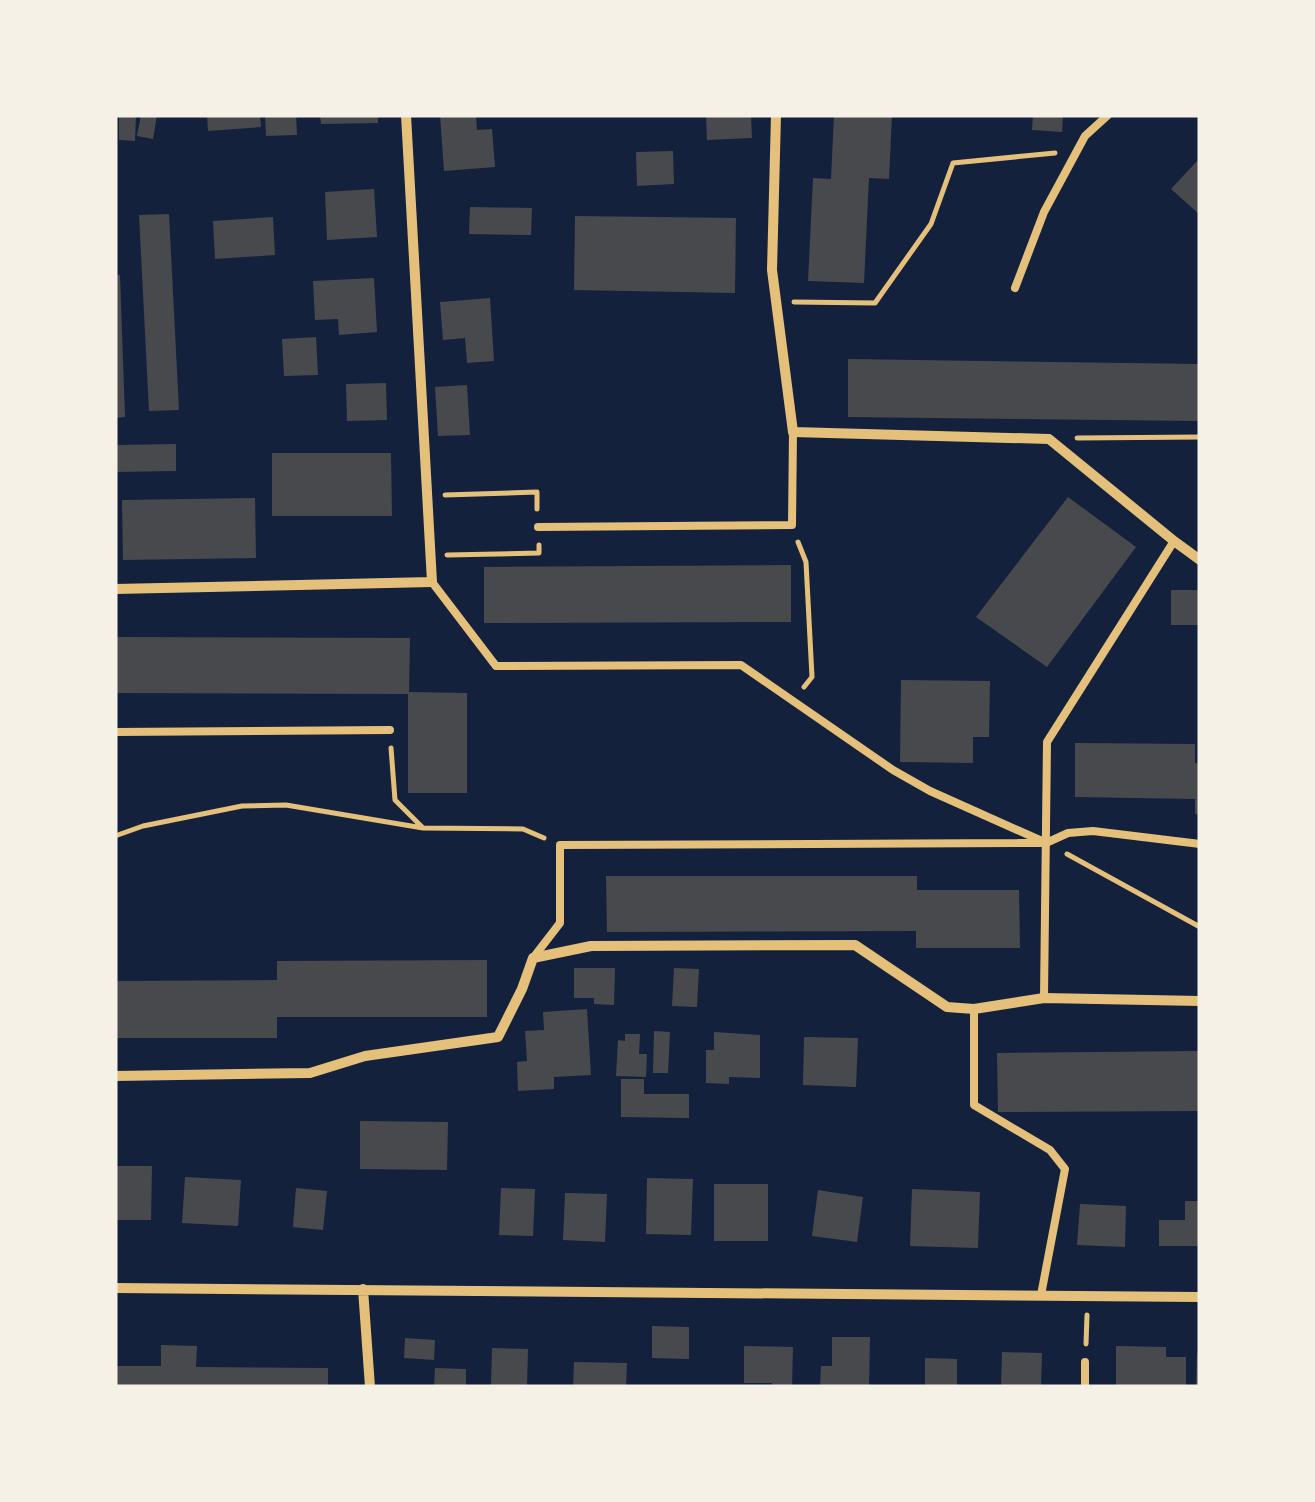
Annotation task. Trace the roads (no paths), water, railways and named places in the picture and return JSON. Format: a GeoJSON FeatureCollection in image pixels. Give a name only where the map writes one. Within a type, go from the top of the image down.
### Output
{"type":"FeatureCollection","features":[{"type":"Feature","properties":{"kind":"street"},"geometry":{"type":"LineString","coordinates":[[115,589],[432,582],[406,115]]}},
{"type":"Feature","properties":{"kind":"street"},"geometry":{"type":"LineString","coordinates":[[776,115],[772,270],[793,432],[1049,438],[1200,560]]}},
{"type":"Feature","properties":{"kind":"street"},"geometry":{"type":"LineString","coordinates":[[115,1076],[310,1073],[366,1056],[498,1037],[533,958],[591,946],[855,945],[947,1007],[974,1009],[1044,998],[1200,1001]]}},
{"type":"Feature","properties":{"kind":"street"},"geometry":{"type":"LineString","coordinates":[[115,1288],[1200,1298]]}},
{"type":"Feature","properties":{"kind":"street"},"geometry":{"type":"LineString","coordinates":[[363,1289],[370,1387]]}},
{"type":"Feature","properties":{"kind":"lane"},"geometry":{"type":"LineString","coordinates":[[1015,288],[1044,212],[1086,136],[1108,115]]}},
{"type":"Feature","properties":{"kind":"lane"},"geometry":{"type":"LineString","coordinates":[[538,527],[792,525],[793,432]]}},
{"type":"Feature","properties":{"kind":"lane"},"geometry":{"type":"LineString","coordinates":[[1044,998],[1047,742],[1174,541]]}},
{"type":"Feature","properties":{"kind":"lane"},"geometry":{"type":"LineString","coordinates":[[432,582],[496,666],[742,665],[893,770],[930,791],[1046,843]]}},
{"type":"Feature","properties":{"kind":"lane"},"geometry":{"type":"LineString","coordinates":[[115,732],[390,730]]}},
{"type":"Feature","properties":{"kind":"lane"},"geometry":{"type":"LineString","coordinates":[[533,958],[560,923],[560,845],[1046,843],[1068,834],[1093,831],[1200,844]]}},
{"type":"Feature","properties":{"kind":"lane"},"geometry":{"type":"LineString","coordinates":[[974,1009],[974,1105],[1050,1150],[1065,1168],[1042,1296]]}},
{"type":"Feature","properties":{"kind":"lane"},"geometry":{"type":"LineString","coordinates":[[1085,1362],[1085,1387]]}}]}
